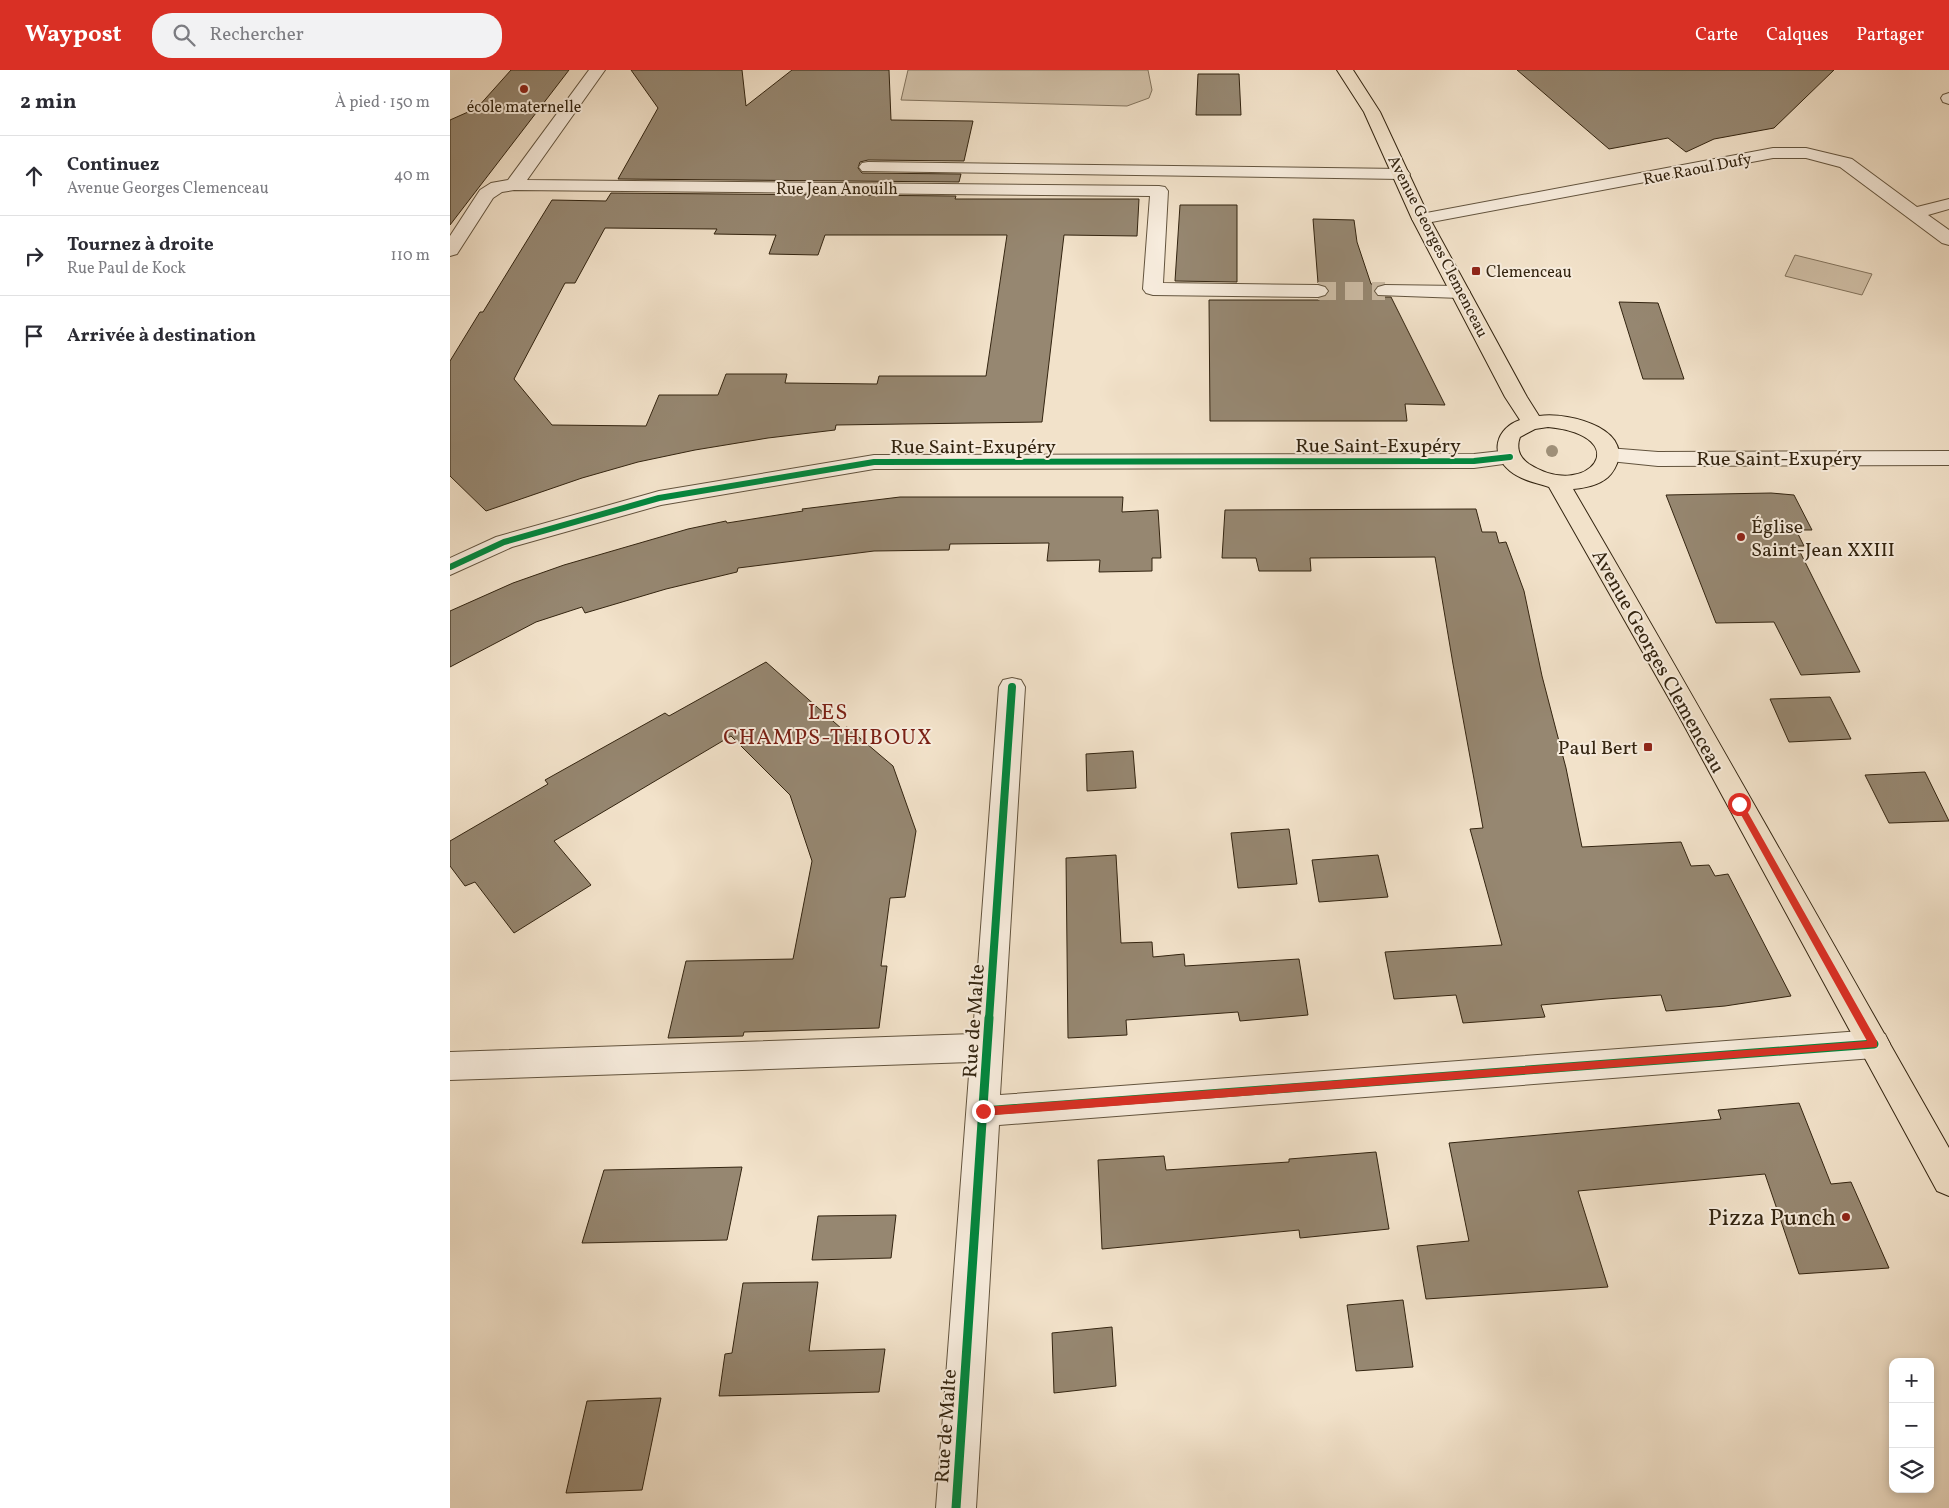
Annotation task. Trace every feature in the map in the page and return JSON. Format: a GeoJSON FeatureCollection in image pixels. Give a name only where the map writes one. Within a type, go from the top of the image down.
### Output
{"type":"FeatureCollection","features":[{"type":"Feature","properties":{"kind":"main road","name":"Avenue Georges Clemenceau"},"geometry":{"type":"LineString","coordinates":[[1345,70],[1372,112],[1421,219],[1516,397],[1532,422]]}},
{"type":"Feature","properties":{"kind":"main road"},"geometry":{"type":"LineString","coordinates":[[1548,421],[1582,427],[1596,435],[1605,444],[1608,455],[1607,464],[1600,472],[1589,478],[1574,482],[1558,482],[1529,474],[1510,458],[1507,449],[1508,440],[1513,433],[1532,422],[1548,421]]}},
{"type":"Feature","properties":{"kind":"main road","name":"Avenue Georges Clemenceau"},"geometry":{"type":"LineString","coordinates":[[1558,482],[1692,716],[1739,804],[1949,1180]]}},
{"type":"Feature","properties":{"kind":"street"},"geometry":{"type":"LineString","coordinates":[[514,185],[596,70]]}},
{"type":"Feature","properties":{"kind":"street","name":"Rue Raoul Dufy"},"geometry":{"type":"LineString","coordinates":[[1421,219],[1772,153],[1806,152],[1846,163],[1949,239]]}},
{"type":"Feature","properties":{"kind":"street"},"geometry":{"type":"LineString","coordinates":[[868,167],[1401,174]]}},
{"type":"Feature","properties":{"kind":"street","name":"Rue Jean Anouilh"},"geometry":{"type":"LineString","coordinates":[[450,250],[486,194],[497,187],[514,185],[1159,191],[1153,290],[1318,291]]}},
{"type":"Feature","properties":{"kind":"street"},"geometry":{"type":"LineString","coordinates":[[1914,213],[1949,204]]}},
{"type":"Feature","properties":{"kind":"street"},"geometry":{"type":"LineString","coordinates":[[1385,291],[1460,292]]}},
{"type":"Feature","properties":{"kind":"street","name":"Rue Saint-Exupéry"},"geometry":{"type":"LineString","coordinates":[[1608,455],[1658,459],[1949,458]]}},
{"type":"Feature","properties":{"kind":"street","name":"Rue Saint-Exupéry"},"geometry":{"type":"LineString","coordinates":[[450,567],[504,542],[659,498],[874,462],[1474,461],[1510,458]]}},
{"type":"Feature","properties":{"kind":"street","name":"Rue de Malte"},"geometry":{"type":"LineString","coordinates":[[956,1508],[1012,687]]}},
{"type":"Feature","properties":{"kind":"street"},"geometry":{"type":"LineString","coordinates":[[983,1111],[1874,1044]]}},
{"type":"Feature","properties":{"kind":"street"},"geometry":{"type":"LineString","coordinates":[[450,1066],[987,1047]]}},
{"type":"Feature","properties":{"kind":"shaded area"},"geometry":{"type":"Polygon","coordinates":[[[908,70],[1148,70],[1152,90],[1149,98],[1127,106],[901,100],[908,70]]]}},
{"type":"Feature","properties":{"kind":"shaded area"},"geometry":{"type":"Polygon","coordinates":[[[1795,255],[1872,274],[1862,295],[1785,276],[1795,255]]]}},
{"type":"Feature","properties":{"kind":"building","name":"école maternelle"},"geometry":{"type":"Polygon","coordinates":[[[511,70],[569,70],[450,225],[450,120],[477,108],[511,70]]]}},
{"type":"Feature","properties":{"kind":"building"},"geometry":{"type":"Polygon","coordinates":[[[631,70],[742,70],[746,106],[792,70],[889,70],[891,120],[973,121],[964,161],[868,160],[860,162],[858,168],[862,173],[961,174],[959,182],[618,179],[658,108],[631,70]]]}},
{"type":"Feature","properties":{"kind":"building"},"geometry":{"type":"Polygon","coordinates":[[[1517,70],[1834,70],[1774,128],[1714,139],[1686,152],[1668,138],[1609,149],[1517,70]]]}},
{"type":"Feature","properties":{"kind":"building"},"geometry":{"type":"Polygon","coordinates":[[[1198,74],[1239,74],[1241,115],[1196,115],[1198,74]]]}},
{"type":"Feature","properties":{"kind":"building"},"geometry":{"type":"Polygon","coordinates":[[[611,193],[956,196],[955,199],[1139,199],[1137,236],[1064,235],[1042,422],[836,425],[835,430],[768,438],[638,462],[582,478],[486,511],[450,476],[450,361],[480,312],[483,312],[552,200],[606,201],[611,193]],[[605,228],[575,283],[565,283],[514,379],[552,425],[646,426],[659,395],[718,395],[726,374],[787,374],[785,383],[877,384],[879,376],[986,376],[1007,235],[825,235],[818,255],[769,254],[776,235],[714,234],[717,229],[605,228]]]}},
{"type":"Feature","properties":{"kind":"building"},"geometry":{"type":"Polygon","coordinates":[[[1180,205],[1237,205],[1237,282],[1175,281],[1180,205]]]}},
{"type":"Feature","properties":{"kind":"building"},"geometry":{"type":"Polygon","coordinates":[[[1313,219],[1354,220],[1357,242],[1371,284],[1382,284],[1376,286],[1374,292],[1378,297],[1391,297],[1445,405],[1405,404],[1407,421],[1210,421],[1209,300],[1319,300],[1326,296],[1330,290],[1326,285],[1318,283],[1313,219]]]}},
{"type":"Feature","properties":{"kind":"building"},"geometry":{"type":"Polygon","coordinates":[[[1619,302],[1658,303],[1684,379],[1643,379],[1619,302]]]}},
{"type":"Feature","properties":{"kind":"building"},"geometry":{"type":"Polygon","coordinates":[[[1771,493],[1794,495],[1812,530],[1796,530],[1804,546],[1797,546],[1860,672],[1801,675],[1774,622],[1716,623],[1666,495],[1771,493]]]}},
{"type":"Feature","properties":{"kind":"building"},"geometry":{"type":"Polygon","coordinates":[[[900,497],[1123,497],[1122,512],[1158,510],[1161,558],[1152,558],[1152,571],[1099,572],[1100,560],[1047,561],[1049,543],[950,544],[949,550],[874,551],[738,568],[737,572],[666,589],[585,613],[582,607],[536,622],[450,667],[450,611],[513,583],[564,565],[688,529],[726,521],[727,523],[803,511],[802,509],[900,497]]]}},
{"type":"Feature","properties":{"kind":"building"},"geometry":{"type":"Polygon","coordinates":[[[1476,509],[1482,532],[1496,532],[1499,543],[1506,542],[1524,591],[1542,676],[1566,768],[1582,847],[1681,842],[1691,866],[1709,865],[1715,876],[1728,874],[1791,996],[1725,1006],[1666,1011],[1661,995],[1606,999],[1541,1005],[1545,1017],[1463,1023],[1456,995],[1394,999],[1385,952],[1502,945],[1470,829],[1483,828],[1435,557],[1310,558],[1311,571],[1259,571],[1256,558],[1222,558],[1225,510],[1476,509]]]}},
{"type":"Feature","properties":{"kind":"building"},"geometry":{"type":"Polygon","coordinates":[[[766,662],[842,729],[847,727],[893,766],[916,831],[905,897],[890,898],[881,966],[887,966],[879,1028],[744,1032],[743,1036],[668,1038],[686,961],[793,959],[812,861],[790,795],[731,736],[554,841],[591,885],[514,933],[475,882],[465,886],[450,866],[450,841],[548,784],[545,780],[665,713],[669,716],[766,662]]]}},
{"type":"Feature","properties":{"kind":"building"},"geometry":{"type":"Polygon","coordinates":[[[1830,697],[1851,739],[1789,742],[1770,699],[1830,697]]]}},
{"type":"Feature","properties":{"kind":"building"},"geometry":{"type":"Polygon","coordinates":[[[1133,751],[1136,788],[1087,791],[1086,754],[1133,751]]]}},
{"type":"Feature","properties":{"kind":"building"},"geometry":{"type":"Polygon","coordinates":[[[1925,772],[1949,821],[1889,823],[1865,775],[1925,772]]]}},
{"type":"Feature","properties":{"kind":"building"},"geometry":{"type":"Polygon","coordinates":[[[1289,829],[1297,884],[1238,888],[1231,833],[1289,829]]]}},
{"type":"Feature","properties":{"kind":"building"},"geometry":{"type":"Polygon","coordinates":[[[1116,855],[1121,943],[1152,942],[1153,957],[1184,954],[1185,966],[1299,959],[1308,1015],[1240,1021],[1238,1012],[1126,1020],[1127,1035],[1068,1038],[1066,858],[1116,855]]]}},
{"type":"Feature","properties":{"kind":"building"},"geometry":{"type":"Polygon","coordinates":[[[1378,855],[1388,897],[1319,902],[1312,860],[1378,855]]]}},
{"type":"Feature","properties":{"kind":"building"},"geometry":{"type":"Polygon","coordinates":[[[1799,1103],[1831,1184],[1851,1182],[1889,1268],[1799,1274],[1765,1174],[1578,1191],[1608,1287],[1426,1299],[1417,1246],[1469,1241],[1449,1143],[1721,1119],[1718,1110],[1799,1103]]]}},
{"type":"Feature","properties":{"kind":"building"},"geometry":{"type":"Polygon","coordinates":[[[1376,1152],[1389,1229],[1300,1238],[1299,1230],[1102,1249],[1098,1160],[1164,1156],[1166,1170],[1289,1162],[1289,1159],[1376,1152]]]}},
{"type":"Feature","properties":{"kind":"building"},"geometry":{"type":"Polygon","coordinates":[[[742,1167],[727,1240],[582,1243],[604,1170],[742,1167]]]}},
{"type":"Feature","properties":{"kind":"building"},"geometry":{"type":"Polygon","coordinates":[[[896,1215],[891,1258],[812,1260],[818,1216],[896,1215]]]}},
{"type":"Feature","properties":{"kind":"building"},"geometry":{"type":"Polygon","coordinates":[[[818,1282],[809,1351],[885,1349],[879,1392],[719,1396],[725,1354],[732,1353],[743,1283],[818,1282]]]}},
{"type":"Feature","properties":{"kind":"building"},"geometry":{"type":"Polygon","coordinates":[[[1403,1300],[1413,1367],[1356,1371],[1347,1305],[1403,1300]]]}},
{"type":"Feature","properties":{"kind":"building"},"geometry":{"type":"Polygon","coordinates":[[[1112,1327],[1116,1386],[1054,1393],[1052,1333],[1112,1327]]]}},
{"type":"Feature","properties":{"kind":"building"},"geometry":{"type":"Polygon","coordinates":[[[661,1398],[642,1490],[566,1493],[587,1401],[661,1398]]]}},
{"type":"Feature","properties":{"kind":"tunnel"},"geometry":{"type":"LineString","coordinates":[[1318,291],[1385,291]]}},
{"type":"Feature","properties":{"kind":"cycle path"},"geometry":{"type":"LineString","coordinates":[[450,567],[504,542],[659,498],[874,462],[1474,461],[1510,457]]}},
{"type":"Feature","properties":{"kind":"cycle path"},"geometry":{"type":"LineString","coordinates":[[956,1508],[1012,687]]}},
{"type":"Feature","properties":{"kind":"cycle path"},"geometry":{"type":"LineString","coordinates":[[983,1111],[1874,1044]]}},
{"type":"Feature","properties":{"kind":"place","name":"école maternelle"},"geometry":{"type":"Point","coordinates":[524,89]}},
{"type":"Feature","properties":{"kind":"place","name":"Clemenceau"},"geometry":{"type":"Point","coordinates":[1476,271]}},
{"type":"Feature","properties":{"kind":"place","name":"Église Saint-Jean XXIII"},"geometry":{"type":"Point","coordinates":[1741,537]}},
{"type":"Feature","properties":{"kind":"place","name":"Paul Bert"},"geometry":{"type":"Point","coordinates":[1648,747]}},
{"type":"Feature","properties":{"kind":"place","name":"Pizza Punch"},"geometry":{"type":"Point","coordinates":[1846,1217]}},
{"type":"Feature","properties":{"kind":"district","name":"LES CHAMPS-THIBOUX"},"geometry":{"type":"Point","coordinates":[828,724]}},
{"type":"Feature","properties":{"kind":"route"},"geometry":{"type":"LineString","coordinates":[[983,1111],[1874,1044],[1739,804]]}}]}
